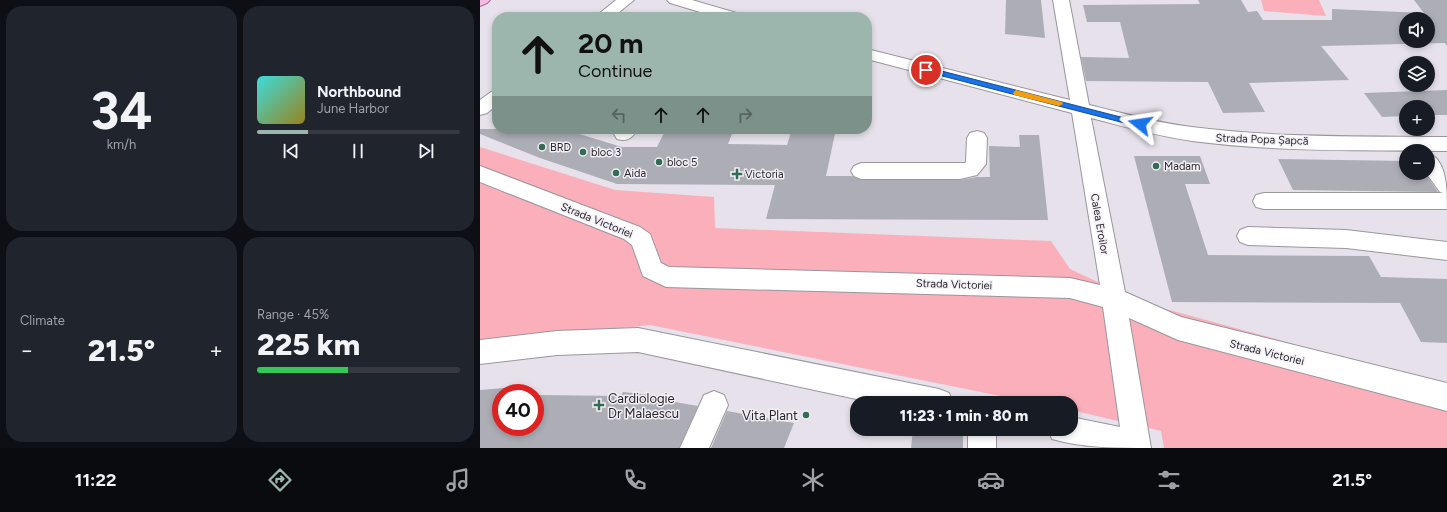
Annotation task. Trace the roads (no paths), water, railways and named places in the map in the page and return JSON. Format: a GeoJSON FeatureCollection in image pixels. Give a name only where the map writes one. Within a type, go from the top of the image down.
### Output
{"type":"FeatureCollection","features":[{"type":"Feature","properties":{"kind":"street"},"geometry":{"type":"LineString","coordinates":[[610,12],[626,0]]}},
{"type":"Feature","properties":{"kind":"street"},"geometry":{"type":"LineString","coordinates":[[675,0],[717,12]]}},
{"type":"Feature","properties":{"kind":"street","name":"Calea Eroilor"},"geometry":{"type":"LineString","coordinates":[[1062,0],[1114,299],[1137,446]]}},
{"type":"Feature","properties":{"kind":"street","name":"Strada Popa Șapcă"},"geometry":{"type":"LineString","coordinates":[[872,55],[1155,128],[1206,137],[1399,146]]}},
{"type":"Feature","properties":{"kind":"street"},"geometry":{"type":"LineString","coordinates":[[480,109],[492,100]]}},
{"type":"Feature","properties":{"kind":"street"},"geometry":{"type":"LineString","coordinates":[[861,171],[960,172],[970,170],[976,164],[977,138]]}},
{"type":"Feature","properties":{"kind":"street","name":"Strada Popa Șapcă"},"geometry":{"type":"LineString","coordinates":[[1435,145],[1447,144]]}},
{"type":"Feature","properties":{"kind":"street"},"geometry":{"type":"LineString","coordinates":[[1435,170],[1447,186]]}},
{"type":"Feature","properties":{"kind":"street","name":"Strada Victoriei"},"geometry":{"type":"LineString","coordinates":[[480,174],[632,233],[642,240],[651,269],[666,277],[1070,288],[1114,299],[1178,328],[1447,398]]}},
{"type":"Feature","properties":{"kind":"street"},"geometry":{"type":"LineString","coordinates":[[1264,201],[1447,201]]}},
{"type":"Feature","properties":{"kind":"street"},"geometry":{"type":"LineString","coordinates":[[1248,236],[1346,239],[1447,251]]}},
{"type":"Feature","properties":{"kind":"street"},"geometry":{"type":"LineString","coordinates":[[480,352],[557,343],[638,340],[906,396]]}},
{"type":"Feature","properties":{"kind":"street"},"geometry":{"type":"LineString","coordinates":[[694,448],[714,405]]}},
{"type":"Feature","properties":{"kind":"street"},"geometry":{"type":"LineString","coordinates":[[1078,433],[1137,446]]}},
{"type":"Feature","properties":{"kind":"place","name":"BRD"},"geometry":{"type":"Point","coordinates":[542,147]}},
{"type":"Feature","properties":{"kind":"place","name":"bloc 3"},"geometry":{"type":"Point","coordinates":[583,152]}},
{"type":"Feature","properties":{"kind":"place","name":"bloc 5"},"geometry":{"type":"Point","coordinates":[659,162]}},
{"type":"Feature","properties":{"kind":"place","name":"Madam"},"geometry":{"type":"Point","coordinates":[1156,166]}},
{"type":"Feature","properties":{"kind":"place","name":"Aida"},"geometry":{"type":"Point","coordinates":[616,173]}},
{"type":"Feature","properties":{"kind":"place","name":"Victoria"},"geometry":{"type":"Point","coordinates":[737,174]}},
{"type":"Feature","properties":{"kind":"place","name":"Cardiologie Dr Malaescu"},"geometry":{"type":"Point","coordinates":[599,405]}},
{"type":"Feature","properties":{"kind":"place","name":"Vita Plant"},"geometry":{"type":"Point","coordinates":[806,415]}}]}
